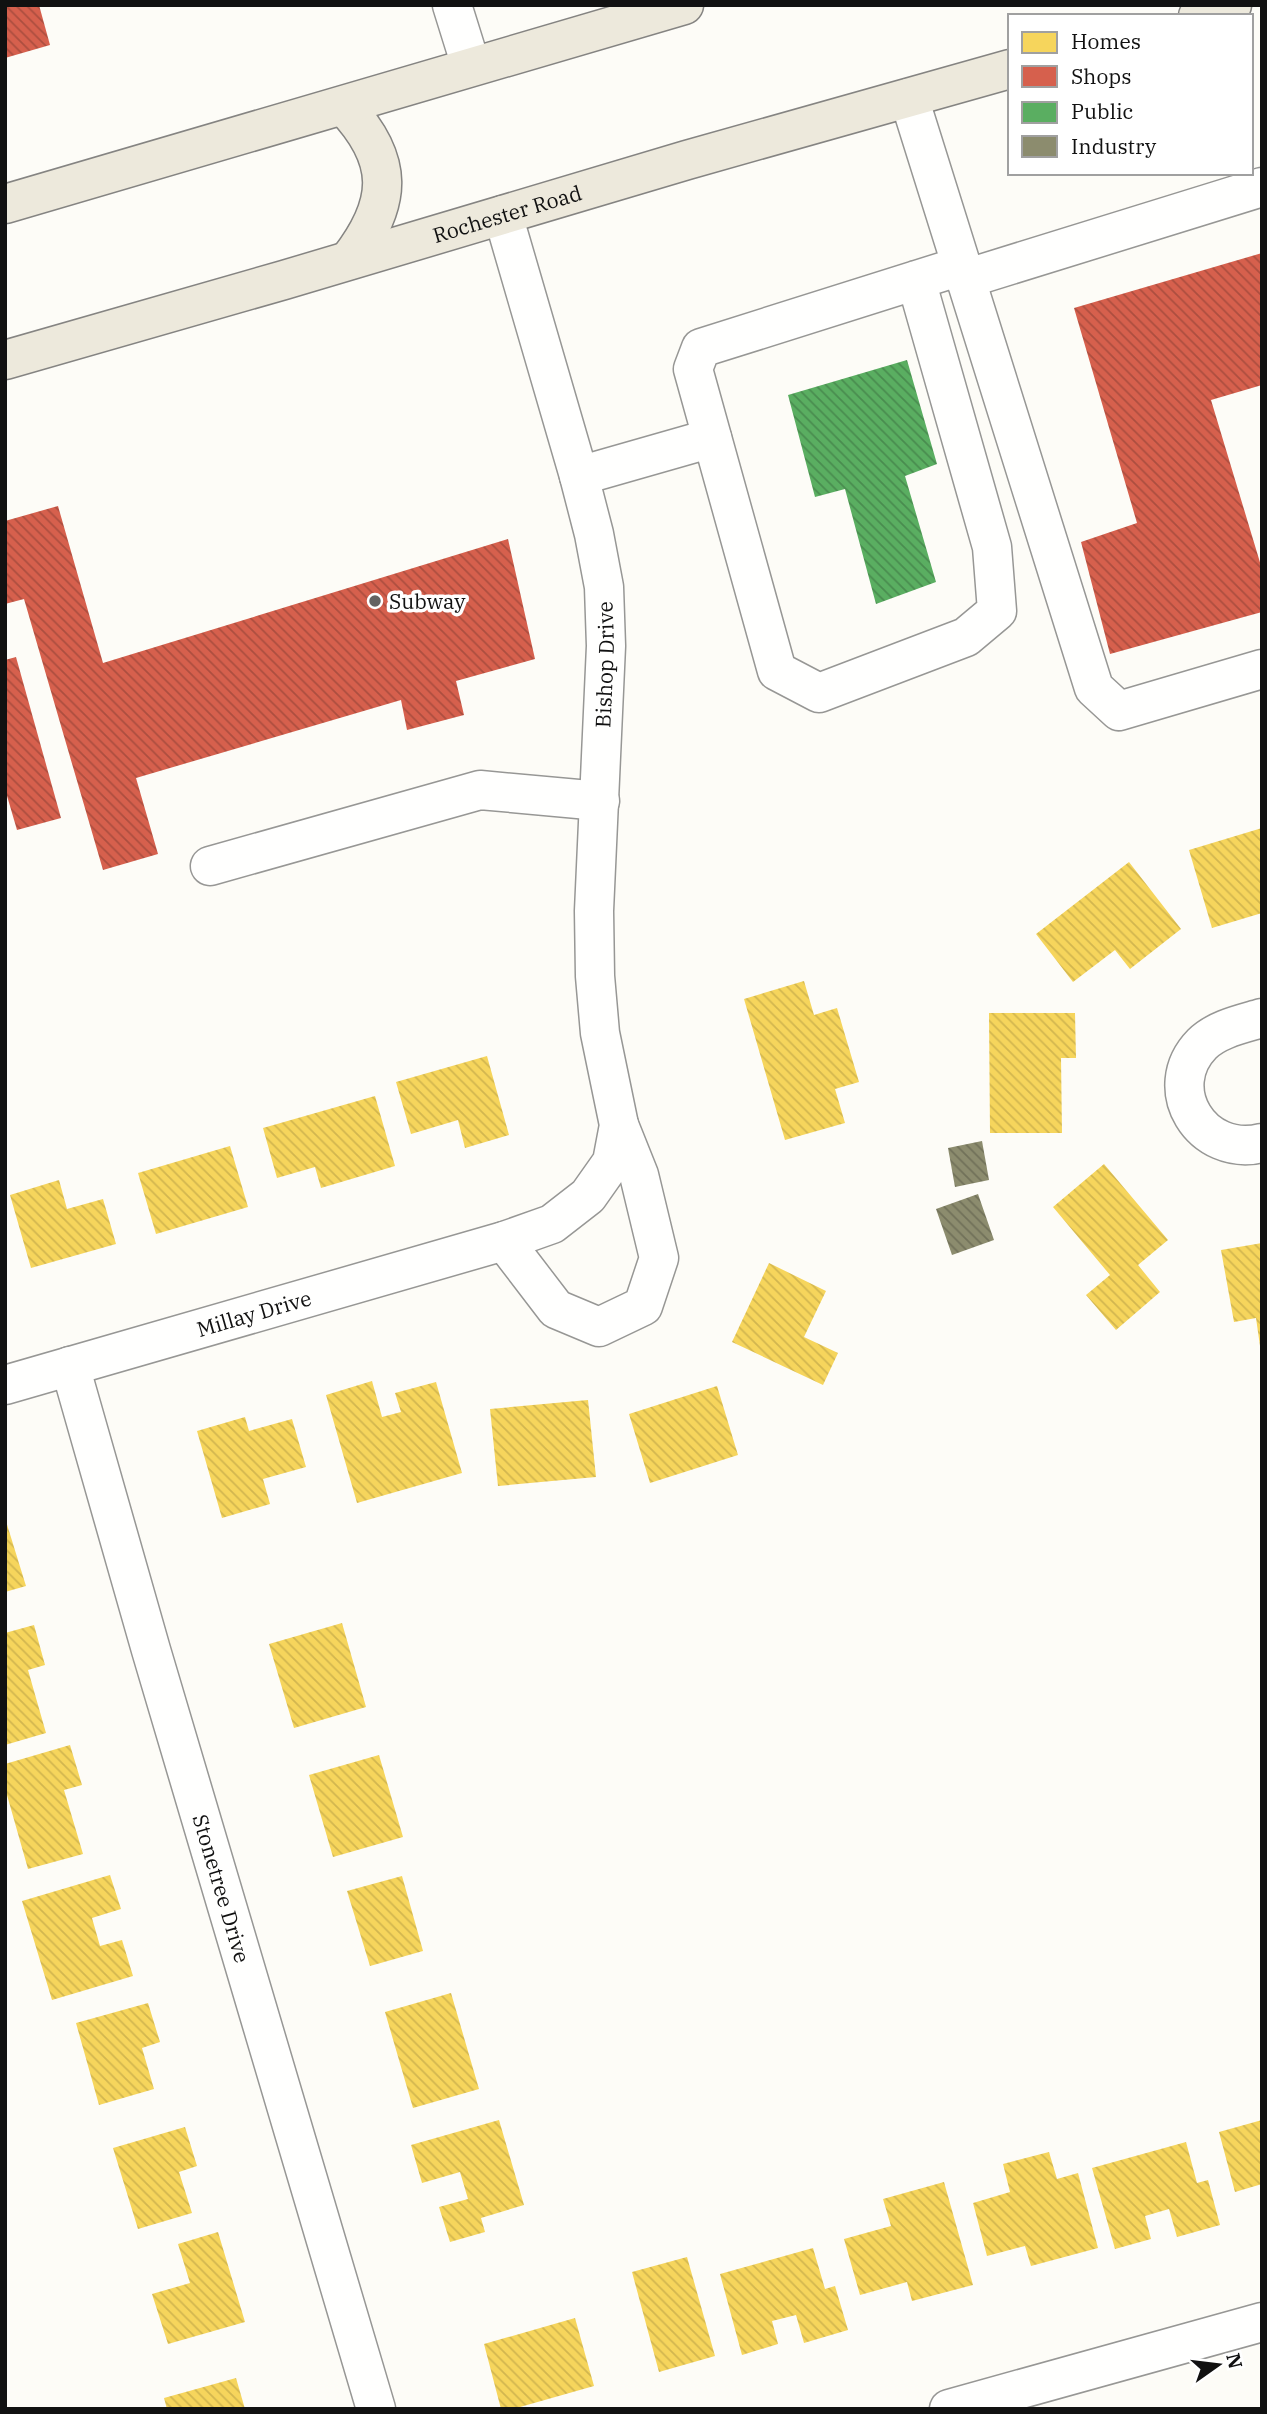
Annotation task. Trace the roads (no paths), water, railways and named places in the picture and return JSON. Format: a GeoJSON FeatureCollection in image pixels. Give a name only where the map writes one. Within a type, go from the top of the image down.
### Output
{"type":"FeatureCollection","features":[{"type":"Feature","properties":{"kind":"main road"},"geometry":{"type":"LineString","coordinates":[[5,204],[684,5]]}},
{"type":"Feature","properties":{"kind":"main road","name":"Rochester Road"},"geometry":{"type":"LineString","coordinates":[[5,360],[687,160],[1008,70]]}},
{"type":"Feature","properties":{"kind":"main road"},"geometry":{"type":"LineString","coordinates":[[344,106],[363,126],[376,148],[382,171],[382,192],[376,217],[367,237],[349,260]]}},
{"type":"Feature","properties":{"kind":"street"},"geometry":{"type":"LineString","coordinates":[[452,5],[471,66]]}},
{"type":"Feature","properties":{"kind":"street"},"geometry":{"type":"LineString","coordinates":[[909,98],[1094,688],[1119,711],[1262,669]]}},
{"type":"Feature","properties":{"kind":"street"},"geometry":{"type":"LineString","coordinates":[[916,280],[992,547],[997,611],[966,637],[819,693],[777,671],[693,369],[701,348],[916,280],[963,273],[1262,187]]}},
{"type":"Feature","properties":{"kind":"street","name":"Bishop Drive"},"geometry":{"type":"LineString","coordinates":[[503,215],[579,476],[604,587],[606,646],[594,911],[595,976],[600,1032],[619,1125],[639,1175],[659,1258],[643,1306],[599,1327],[556,1309],[504,1241]]}},
{"type":"Feature","properties":{"kind":"street"},"geometry":{"type":"LineString","coordinates":[[579,476],[712,438]]}},
{"type":"Feature","properties":{"kind":"street"},"geometry":{"type":"LineString","coordinates":[[210,866],[480,790],[600,801]]}},
{"type":"Feature","properties":{"kind":"street"},"geometry":{"type":"LineString","coordinates":[[1262,1018],[1218,1032],[1202,1043],[1186,1074],[1185,1092],[1196,1124],[1208,1135],[1251,1146],[1262,1143]]}},
{"type":"Feature","properties":{"kind":"street","name":"Bishop Drive"},"geometry":{"type":"LineString","coordinates":[[588,1196],[612,1162],[619,1125]]}},
{"type":"Feature","properties":{"kind":"street","name":"Millay Drive"},"geometry":{"type":"LineString","coordinates":[[5,1385],[504,1241],[552,1224],[588,1196]]}},
{"type":"Feature","properties":{"kind":"street","name":"Stonetree Drive"},"geometry":{"type":"LineString","coordinates":[[70,1366],[151,1650],[376,2409]]}},
{"type":"Feature","properties":{"kind":"street"},"geometry":{"type":"LineString","coordinates":[[949,2409],[1262,2322]]}},
{"type":"Feature","properties":{"kind":"place","name":"Subway"},"geometry":{"type":"Point","coordinates":[375,601]}}]}
